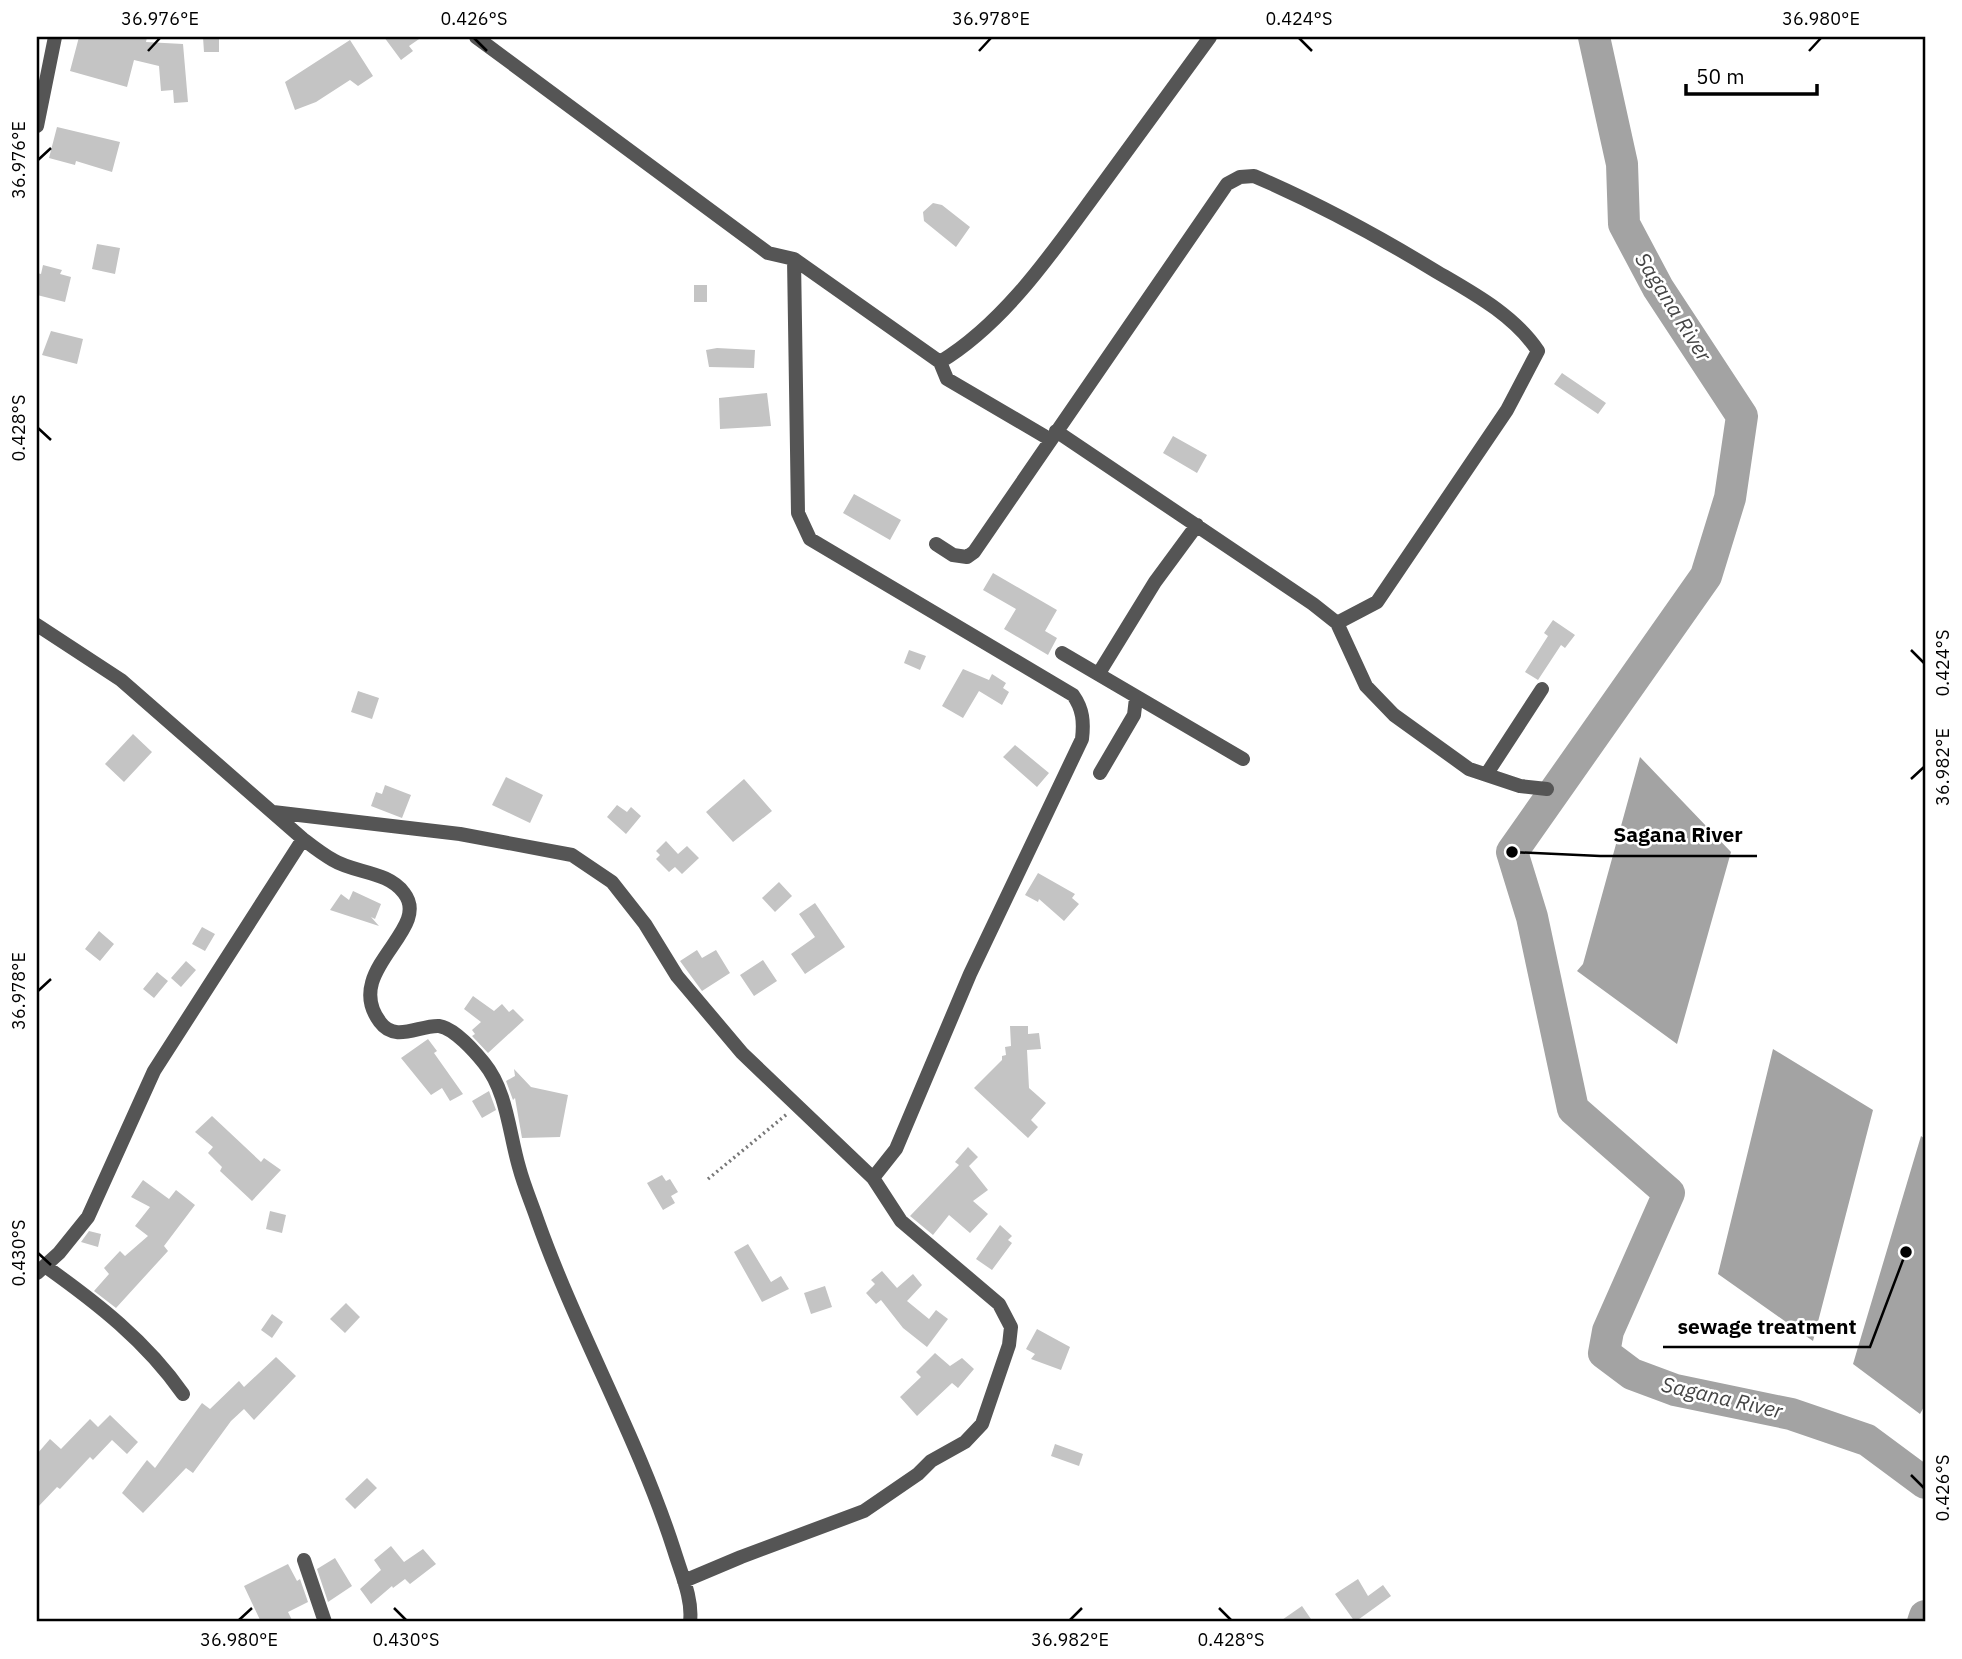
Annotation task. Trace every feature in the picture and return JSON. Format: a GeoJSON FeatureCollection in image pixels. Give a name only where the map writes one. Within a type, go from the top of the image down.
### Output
{"type":"FeatureCollection","features":[{"type":"Feature","properties":{"kind":"street"},"geometry":{"type":"LineString","coordinates":[[37,126],[55,37]]}},
{"type":"Feature","properties":{"kind":"street"},"geometry":{"type":"LineString","coordinates":[[476,37],[768,253],[794,259],[940,362],[947,379],[1053,435],[1197,525],[1314,604],[1337,623],[1366,685],[1379,701],[1469,769],[1520,786],[1546,789]]}},
{"type":"Feature","properties":{"kind":"street"},"geometry":{"type":"LineString","coordinates":[[940,362],[992,320],[1019,291],[1066,234],[1210,37]]}},
{"type":"Feature","properties":{"kind":"street"},"geometry":{"type":"LineString","coordinates":[[936,544],[953,555],[967,557],[974,552],[1217,196],[1227,184],[1240,177],[1254,176],[1290,191],[1385,240],[1480,298],[1526,333],[1538,351],[1507,410],[1377,602],[1337,623]]}},
{"type":"Feature","properties":{"kind":"street"},"geometry":{"type":"LineString","coordinates":[[794,259],[798,513],[810,539],[1073,695],[1080,705],[1084,725],[1082,739],[960,996],[896,1149],[873,1178]]}},
{"type":"Feature","properties":{"kind":"street"},"geometry":{"type":"LineString","coordinates":[[1099,673],[1155,582],[1197,525]]}},
{"type":"Feature","properties":{"kind":"street"},"geometry":{"type":"LineString","coordinates":[[37,625],[121,680],[303,839],[332,860],[394,884],[406,894],[410,912],[408,925],[377,965],[371,995],[374,1010],[380,1024],[398,1033],[440,1026],[450,1031],[484,1062],[498,1083],[520,1170],[562,1288],[659,1508],[684,1581],[690,1622]]}},
{"type":"Feature","properties":{"kind":"street"},"geometry":{"type":"LineString","coordinates":[[1062,653],[1243,759]]}},
{"type":"Feature","properties":{"kind":"street"},"geometry":{"type":"LineString","coordinates":[[1486,775],[1542,690]]}},
{"type":"Feature","properties":{"kind":"street"},"geometry":{"type":"LineString","coordinates":[[1100,773],[1134,715],[1136,698]]}},
{"type":"Feature","properties":{"kind":"street"},"geometry":{"type":"LineString","coordinates":[[274,813],[460,834],[572,855],[612,883],[645,924],[677,976],[742,1053],[873,1178],[901,1221],[999,1304],[1011,1327],[1010,1346],[982,1424],[965,1442],[931,1461],[918,1474],[864,1511],[741,1556],[684,1581]]}},
{"type":"Feature","properties":{"kind":"street"},"geometry":{"type":"LineString","coordinates":[[183,1394],[163,1366],[104,1308],[41,1269],[88,1217],[154,1071],[303,839]]}},
{"type":"Feature","properties":{"kind":"street"},"geometry":{"type":"LineString","coordinates":[[304,1560],[324,1622]]}},
{"type":"Feature","properties":{"kind":"path"},"geometry":{"type":"LineString","coordinates":[[708,1178],[787,1113],[815,1122]]}},
{"type":"Feature","properties":{"kind":"shaded area"},"geometry":{"type":"Polygon","coordinates":[[[1640,757],[1731,852],[1677,1044],[1577,971],[1583,964],[1640,757]]]}},
{"type":"Feature","properties":{"kind":"shaded area"},"geometry":{"type":"Polygon","coordinates":[[[1773,1049],[1873,1110],[1813,1341],[1718,1274],[1773,1049]]]}},
{"type":"Feature","properties":{"kind":"shaded area"},"geometry":{"type":"Polygon","coordinates":[[[1921,1136],[1925,1139],[1925,1405],[1920,1414],[1853,1364],[1921,1136]]]}},
{"type":"Feature","properties":{"kind":"building"},"geometry":{"type":"Polygon","coordinates":[[[79,37],[147,37],[146,42],[183,44],[188,102],[174,103],[173,90],[161,91],[159,66],[134,60],[127,87],[70,71],[79,37]]]}},
{"type":"Feature","properties":{"kind":"building"},"geometry":{"type":"Polygon","coordinates":[[[203,37],[219,37],[219,52],[204,52],[203,37]]]}},
{"type":"Feature","properties":{"kind":"building"},"geometry":{"type":"Polygon","coordinates":[[[384,37],[422,37],[409,46],[413,51],[401,60],[384,37]]]}},
{"type":"Feature","properties":{"kind":"building"},"geometry":{"type":"Polygon","coordinates":[[[350,40],[373,76],[358,86],[350,80],[316,102],[295,110],[285,82],[350,40]]]}},
{"type":"Feature","properties":{"kind":"building"},"geometry":{"type":"Polygon","coordinates":[[[57,127],[120,142],[112,172],[76,161],[75,165],[49,158],[57,127]]]}},
{"type":"Feature","properties":{"kind":"building"},"geometry":{"type":"Polygon","coordinates":[[[933,203],[942,205],[970,227],[956,247],[924,221],[923,212],[933,203]]]}},
{"type":"Feature","properties":{"kind":"building"},"geometry":{"type":"Polygon","coordinates":[[[97,244],[120,248],[115,274],[92,269],[97,244]]]}},
{"type":"Feature","properties":{"kind":"building"},"geometry":{"type":"Polygon","coordinates":[[[43,265],[62,270],[60,274],[71,277],[65,302],[37,295],[37,273],[41,274],[43,265]]]}},
{"type":"Feature","properties":{"kind":"building"},"geometry":{"type":"Polygon","coordinates":[[[694,285],[707,285],[707,302],[694,302],[694,285]]]}},
{"type":"Feature","properties":{"kind":"building"},"geometry":{"type":"Polygon","coordinates":[[[51,331],[83,339],[77,364],[42,355],[51,331]]]}},
{"type":"Feature","properties":{"kind":"building"},"geometry":{"type":"Polygon","coordinates":[[[706,350],[755,350],[754,368],[709,367],[706,350]]]}},
{"type":"Feature","properties":{"kind":"building"},"geometry":{"type":"Polygon","coordinates":[[[1562,373],[1606,403],[1598,414],[1554,384],[1562,373]]]}},
{"type":"Feature","properties":{"kind":"building"},"geometry":{"type":"Polygon","coordinates":[[[767,393],[771,426],[720,429],[719,398],[767,393]]]}},
{"type":"Feature","properties":{"kind":"building"},"geometry":{"type":"Polygon","coordinates":[[[1173,436],[1207,455],[1197,473],[1163,453],[1173,436]]]}},
{"type":"Feature","properties":{"kind":"building"},"geometry":{"type":"Polygon","coordinates":[[[854,494],[901,520],[890,540],[843,513],[854,494]]]}},
{"type":"Feature","properties":{"kind":"building"},"geometry":{"type":"Polygon","coordinates":[[[993,573],[1057,610],[1045,631],[1057,638],[1048,655],[1004,629],[1016,609],[983,590],[993,573]]]}},
{"type":"Feature","properties":{"kind":"building"},"geometry":{"type":"Polygon","coordinates":[[[1553,620],[1575,635],[1565,648],[1561,645],[1538,680],[1525,672],[1548,636],[1544,633],[1553,620]]]}},
{"type":"Feature","properties":{"kind":"building"},"geometry":{"type":"Polygon","coordinates":[[[909,650],[926,656],[920,670],[904,663],[909,650]]]}},
{"type":"Feature","properties":{"kind":"building"},"geometry":{"type":"Polygon","coordinates":[[[963,669],[989,680],[992,674],[1006,683],[1003,688],[1009,692],[1002,705],[979,691],[963,718],[942,706],[963,669]]]}},
{"type":"Feature","properties":{"kind":"building"},"geometry":{"type":"Polygon","coordinates":[[[358,691],[379,698],[372,719],[351,712],[358,691]]]}},
{"type":"Feature","properties":{"kind":"building"},"geometry":{"type":"Polygon","coordinates":[[[133,734],[152,752],[124,782],[105,764],[133,734]]]}},
{"type":"Feature","properties":{"kind":"building"},"geometry":{"type":"Polygon","coordinates":[[[1015,745],[1049,773],[1037,787],[1003,757],[1015,745]]]}},
{"type":"Feature","properties":{"kind":"building"},"geometry":{"type":"Polygon","coordinates":[[[506,777],[543,795],[530,823],[492,805],[506,777]]]}},
{"type":"Feature","properties":{"kind":"building"},"geometry":{"type":"Polygon","coordinates":[[[744,779],[772,811],[733,842],[706,812],[744,779]]]}},
{"type":"Feature","properties":{"kind":"building"},"geometry":{"type":"Polygon","coordinates":[[[385,785],[411,795],[402,818],[371,806],[376,792],[382,794],[385,785]]]}},
{"type":"Feature","properties":{"kind":"building"},"geometry":{"type":"Polygon","coordinates":[[[617,805],[627,812],[631,807],[641,816],[626,834],[607,817],[617,805]]]}},
{"type":"Feature","properties":{"kind":"building"},"geometry":{"type":"Polygon","coordinates":[[[666,841],[678,854],[687,846],[699,858],[682,874],[675,867],[669,872],[656,859],[660,855],[656,851],[666,841]]]}},
{"type":"Feature","properties":{"kind":"building"},"geometry":{"type":"Polygon","coordinates":[[[1038,873],[1075,894],[1072,898],[1079,904],[1064,921],[1039,899],[1038,902],[1025,895],[1038,873]]]}},
{"type":"Feature","properties":{"kind":"building"},"geometry":{"type":"Polygon","coordinates":[[[779,882],[792,896],[775,912],[762,898],[779,882]]]}},
{"type":"Feature","properties":{"kind":"building"},"geometry":{"type":"Polygon","coordinates":[[[353,891],[381,904],[375,919],[371,917],[379,926],[330,910],[341,894],[349,900],[353,891]]]}},
{"type":"Feature","properties":{"kind":"building"},"geometry":{"type":"Polygon","coordinates":[[[815,903],[845,947],[805,974],[791,954],[815,937],[799,914],[815,903]]]}},
{"type":"Feature","properties":{"kind":"building"},"geometry":{"type":"Polygon","coordinates":[[[202,927],[215,934],[205,951],[192,944],[202,927]]]}},
{"type":"Feature","properties":{"kind":"building"},"geometry":{"type":"Polygon","coordinates":[[[99,931],[114,944],[100,961],[85,949],[99,931]]]}},
{"type":"Feature","properties":{"kind":"building"},"geometry":{"type":"Polygon","coordinates":[[[697,950],[702,958],[716,950],[730,973],[702,991],[680,961],[697,950]]]}},
{"type":"Feature","properties":{"kind":"building"},"geometry":{"type":"Polygon","coordinates":[[[763,960],[777,981],[754,996],[740,975],[763,960]]]}},
{"type":"Feature","properties":{"kind":"building"},"geometry":{"type":"Polygon","coordinates":[[[186,961],[196,970],[181,987],[171,978],[186,961]]]}},
{"type":"Feature","properties":{"kind":"building"},"geometry":{"type":"Polygon","coordinates":[[[157,972],[168,981],[154,998],[143,989],[157,972]]]}},
{"type":"Feature","properties":{"kind":"building"},"geometry":{"type":"Polygon","coordinates":[[[473,996],[494,1011],[502,1004],[509,1012],[513,1009],[524,1020],[488,1053],[472,1036],[475,1034],[472,1030],[481,1022],[464,1009],[473,996]]]}},
{"type":"Feature","properties":{"kind":"building"},"geometry":{"type":"Polygon","coordinates":[[[1010,1026],[1028,1026],[1028,1034],[1039,1033],[1041,1049],[1027,1050],[1029,1088],[1046,1103],[1031,1120],[1038,1127],[1028,1138],[974,1088],[1002,1060],[1002,1056],[1006,1055],[1005,1047],[1011,1046],[1010,1026]]]}},
{"type":"Feature","properties":{"kind":"building"},"geometry":{"type":"Polygon","coordinates":[[[428,1039],[437,1051],[434,1053],[463,1094],[450,1101],[442,1088],[431,1095],[401,1058],[428,1039]]]}},
{"type":"Feature","properties":{"kind":"building"},"geometry":{"type":"Polygon","coordinates":[[[514,1069],[531,1087],[568,1095],[560,1137],[522,1138],[515,1098],[513,1100],[506,1081],[515,1076],[514,1069]]]}},
{"type":"Feature","properties":{"kind":"building"},"geometry":{"type":"Polygon","coordinates":[[[489,1091],[496,1110],[482,1118],[472,1101],[489,1091]]]}},
{"type":"Feature","properties":{"kind":"building"},"geometry":{"type":"Polygon","coordinates":[[[212,1116],[261,1162],[264,1158],[281,1170],[252,1201],[220,1171],[222,1167],[208,1153],[213,1147],[195,1132],[212,1116]]]}},
{"type":"Feature","properties":{"kind":"building"},"geometry":{"type":"Polygon","coordinates":[[[968,1147],[978,1157],[969,1166],[988,1190],[973,1201],[988,1214],[970,1233],[949,1215],[933,1235],[910,1216],[959,1165],[955,1162],[968,1147]]]}},
{"type":"Feature","properties":{"kind":"building"},"geometry":{"type":"Polygon","coordinates":[[[662,1175],[666,1181],[670,1179],[678,1192],[671,1196],[675,1203],[663,1210],[647,1183],[662,1175]]]}},
{"type":"Feature","properties":{"kind":"building"},"geometry":{"type":"Polygon","coordinates":[[[143,1180],[169,1199],[176,1190],[195,1205],[164,1246],[168,1251],[116,1308],[94,1291],[109,1274],[104,1268],[120,1251],[125,1256],[148,1236],[135,1226],[150,1207],[131,1197],[143,1180]]]}},
{"type":"Feature","properties":{"kind":"building"},"geometry":{"type":"Polygon","coordinates":[[[270,1211],[286,1215],[282,1233],[266,1229],[270,1211]]]}},
{"type":"Feature","properties":{"kind":"building"},"geometry":{"type":"Polygon","coordinates":[[[1000,1225],[1012,1236],[1008,1240],[1012,1243],[992,1270],[976,1259],[1000,1225]]]}},
{"type":"Feature","properties":{"kind":"building"},"geometry":{"type":"Polygon","coordinates":[[[89,1231],[101,1234],[98,1247],[81,1242],[89,1231]]]}},
{"type":"Feature","properties":{"kind":"building"},"geometry":{"type":"Polygon","coordinates":[[[748,1244],[771,1282],[781,1276],[789,1289],[762,1302],[734,1252],[748,1244]]]}},
{"type":"Feature","properties":{"kind":"building"},"geometry":{"type":"Polygon","coordinates":[[[882,1271],[897,1288],[913,1274],[922,1285],[907,1301],[929,1319],[936,1310],[948,1319],[927,1347],[903,1328],[881,1300],[876,1304],[866,1293],[875,1284],[871,1280],[882,1271]]]}},
{"type":"Feature","properties":{"kind":"building"},"geometry":{"type":"Polygon","coordinates":[[[825,1286],[832,1307],[811,1314],[804,1293],[825,1286]]]}},
{"type":"Feature","properties":{"kind":"building"},"geometry":{"type":"Polygon","coordinates":[[[346,1303],[360,1317],[345,1333],[330,1319],[346,1303]]]}},
{"type":"Feature","properties":{"kind":"building"},"geometry":{"type":"Polygon","coordinates":[[[272,1314],[283,1322],[272,1338],[261,1330],[272,1314]]]}},
{"type":"Feature","properties":{"kind":"building"},"geometry":{"type":"Polygon","coordinates":[[[1037,1329],[1070,1347],[1061,1370],[1031,1359],[1035,1354],[1026,1349],[1037,1329]]]}},
{"type":"Feature","properties":{"kind":"building"},"geometry":{"type":"Polygon","coordinates":[[[935,1353],[950,1366],[962,1358],[974,1369],[958,1388],[952,1383],[917,1416],[900,1397],[921,1377],[916,1372],[935,1353]]]}},
{"type":"Feature","properties":{"kind":"building"},"geometry":{"type":"Polygon","coordinates":[[[276,1357],[296,1376],[254,1420],[244,1409],[231,1421],[193,1473],[186,1468],[143,1513],[122,1493],[147,1460],[155,1468],[202,1403],[210,1409],[239,1381],[244,1387],[276,1357]]]}},
{"type":"Feature","properties":{"kind":"building"},"geometry":{"type":"Polygon","coordinates":[[[110,1415],[138,1442],[127,1454],[112,1440],[93,1460],[90,1457],[60,1489],[57,1487],[37,1508],[37,1454],[50,1439],[61,1449],[90,1419],[98,1427],[110,1415]]]}},
{"type":"Feature","properties":{"kind":"building"},"geometry":{"type":"Polygon","coordinates":[[[1055,1444],[1083,1454],[1079,1466],[1051,1456],[1055,1444]]]}},
{"type":"Feature","properties":{"kind":"building"},"geometry":{"type":"Polygon","coordinates":[[[367,1478],[377,1488],[355,1509],[345,1499],[367,1478]]]}},
{"type":"Feature","properties":{"kind":"building"},"geometry":{"type":"Polygon","coordinates":[[[391,1546],[404,1562],[423,1549],[436,1564],[410,1584],[405,1579],[393,1588],[392,1586],[371,1604],[360,1589],[381,1570],[374,1560],[391,1546]]]}},
{"type":"Feature","properties":{"kind":"building"},"geometry":{"type":"Polygon","coordinates":[[[335,1558],[352,1586],[328,1602],[317,1569],[335,1558]]]}},
{"type":"Feature","properties":{"kind":"building"},"geometry":{"type":"Polygon","coordinates":[[[288,1564],[297,1581],[300,1579],[308,1602],[288,1612],[293,1622],[261,1622],[244,1586],[288,1564]]]}},
{"type":"Feature","properties":{"kind":"building"},"geometry":{"type":"Polygon","coordinates":[[[1358,1579],[1368,1596],[1383,1585],[1391,1596],[1355,1622],[1335,1594],[1358,1579]]]}},
{"type":"Feature","properties":{"kind":"building"},"geometry":{"type":"Polygon","coordinates":[[[1302,1606],[1313,1622],[1279,1622],[1302,1606]]]}},
{"type":"Feature","properties":{"kind":"waterway","name":"Sagana River"},"geometry":{"type":"LineString","coordinates":[[1594,37],[1622,164],[1624,224],[1658,288],[1742,416],[1730,498],[1706,576],[1512,852],[1532,917],[1573,1109],[1669,1193],[1608,1331],[1604,1353],[1632,1374],[1675,1390],[1791,1414],[1867,1440],[1925,1483]]}},
{"type":"Feature","properties":{"kind":"waterway","name":"Sagana River"},"geometry":{"type":"LineString","coordinates":[[1923,1622],[1925,1616]]}},
{"type":"Feature","properties":{"kind":"place","name":"Sagana River"},"geometry":{"type":"Point","coordinates":[1512,852]}},
{"type":"Feature","properties":{"kind":"place","name":"sewage treatment"},"geometry":{"type":"Point","coordinates":[1906,1252]}}]}
